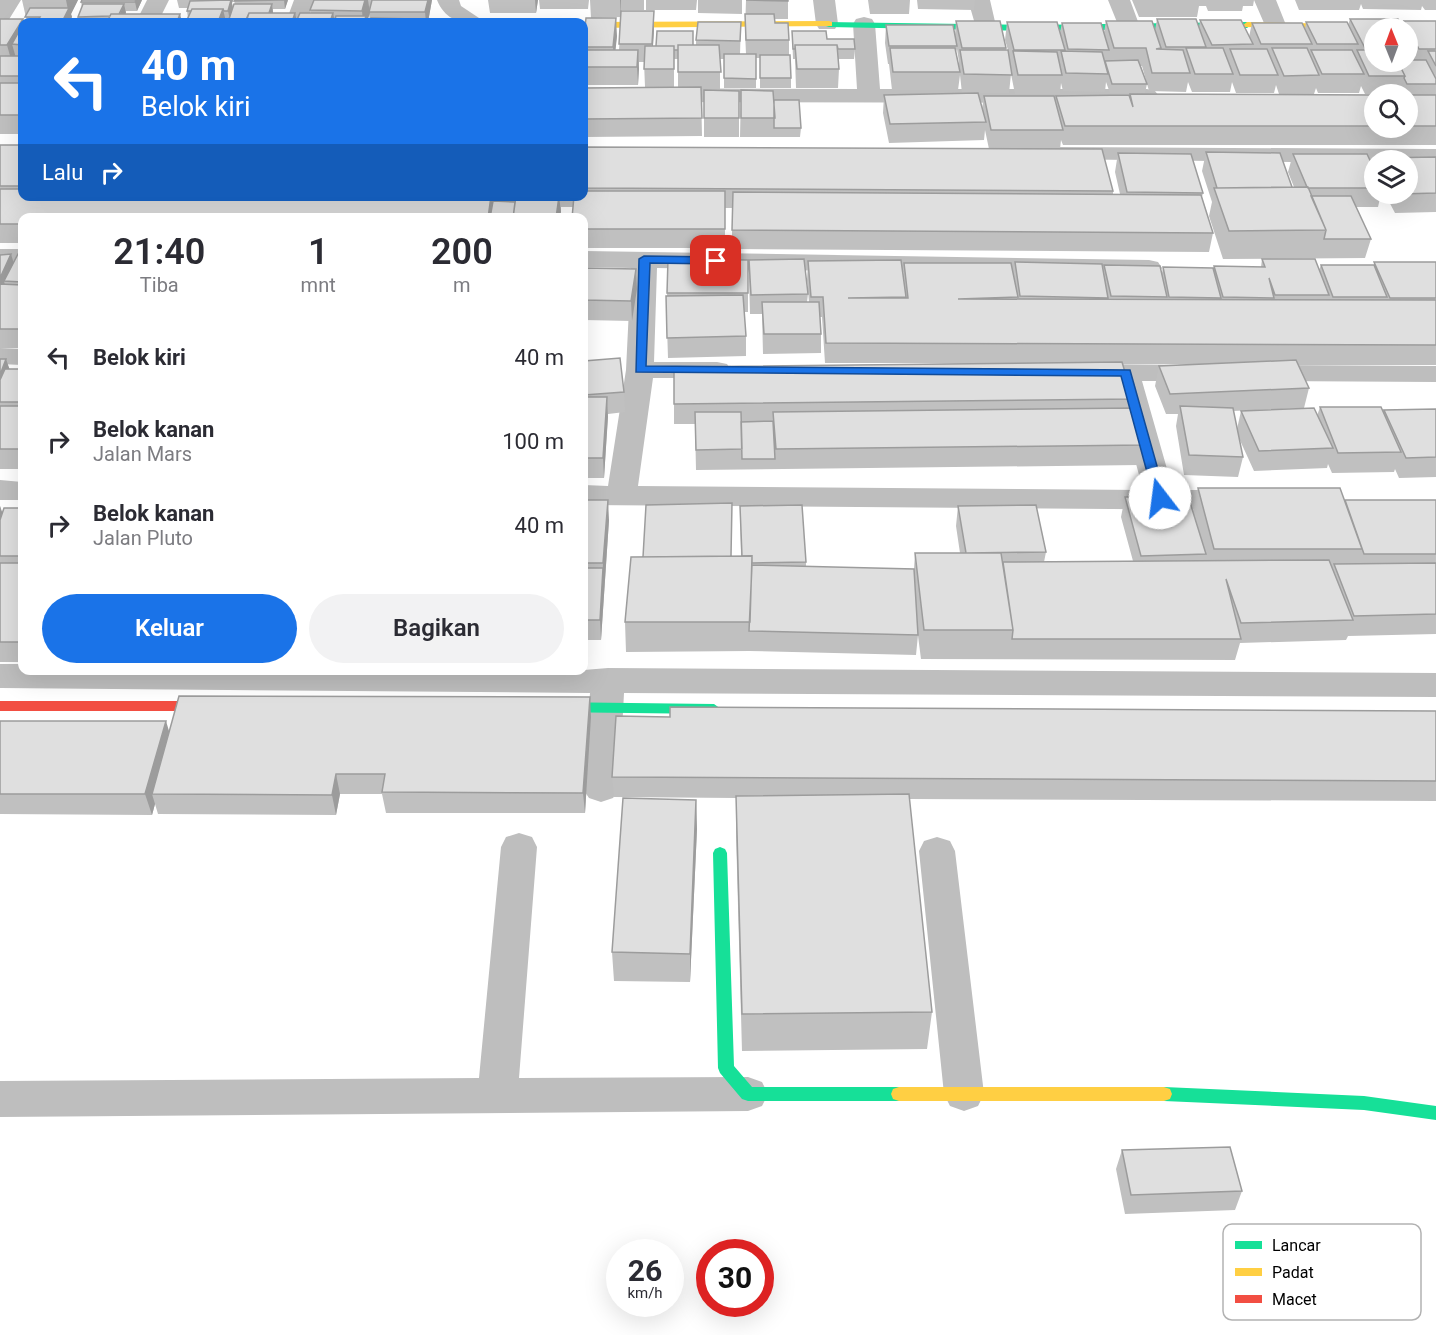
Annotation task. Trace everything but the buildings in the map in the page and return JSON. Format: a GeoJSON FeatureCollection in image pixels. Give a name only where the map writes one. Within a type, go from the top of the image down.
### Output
{"type":"FeatureCollection","features":[{"type":"Feature","properties":{"kind":"street"},"geometry":{"type":"LineString","coordinates":[[0,16],[10,0]]}},
{"type":"Feature","properties":{"kind":"street"},"geometry":{"type":"LineString","coordinates":[[149,18],[158,0]]}},
{"type":"Feature","properties":{"kind":"street"},"geometry":{"type":"LineString","coordinates":[[448,0],[452,10],[467,18]]}},
{"type":"Feature","properties":{"kind":"street"},"geometry":{"type":"LineString","coordinates":[[824,0],[827,24]]}},
{"type":"Feature","properties":{"kind":"street"},"geometry":{"type":"LineString","coordinates":[[979,0],[985,26]]}},
{"type":"Feature","properties":{"kind":"street"},"geometry":{"type":"LineString","coordinates":[[1119,0],[1129,27]]}},
{"type":"Feature","properties":{"kind":"street"},"geometry":{"type":"LineString","coordinates":[[1265,0],[1275,25]]}},
{"type":"Feature","properties":{"kind":"street"},"geometry":{"type":"LineString","coordinates":[[864,24],[869,96]]}},
{"type":"Feature","properties":{"kind":"street"},"geometry":{"type":"LineString","coordinates":[[588,25],[864,24],[1129,27],[1275,25],[1436,28]]}},
{"type":"Feature","properties":{"kind":"street"},"geometry":{"type":"LineString","coordinates":[[588,95],[1174,96]]}},
{"type":"Feature","properties":{"kind":"street"},"geometry":{"type":"LineString","coordinates":[[1418,95],[1436,95]]}},
{"type":"Feature","properties":{"kind":"street"},"geometry":{"type":"LineString","coordinates":[[1034,154],[1436,156]]}},
{"type":"Feature","properties":{"kind":"street"},"geometry":{"type":"LineString","coordinates":[[0,257],[18,258]]}},
{"type":"Feature","properties":{"kind":"street"},"geometry":{"type":"LineString","coordinates":[[622,495],[640,370],[644,259]]}},
{"type":"Feature","properties":{"kind":"street"},"geometry":{"type":"LineString","coordinates":[[588,260],[1172,268]]}},
{"type":"Feature","properties":{"kind":"street"},"geometry":{"type":"LineString","coordinates":[[0,356],[18,357]]}},
{"type":"Feature","properties":{"kind":"street"},"geometry":{"type":"LineString","coordinates":[[640,370],[746,370]]}},
{"type":"Feature","properties":{"kind":"street"},"geometry":{"type":"LineString","coordinates":[[1055,372],[1436,374]]}},
{"type":"Feature","properties":{"kind":"street"},"geometry":{"type":"LineString","coordinates":[[1126,373],[1160,498]]}},
{"type":"Feature","properties":{"kind":"street"},"geometry":{"type":"LineString","coordinates":[[0,490],[18,491]]}},
{"type":"Feature","properties":{"kind":"street"},"geometry":{"type":"LineString","coordinates":[[588,495],[1263,500]]}},
{"type":"Feature","properties":{"kind":"street"},"geometry":{"type":"LineString","coordinates":[[0,676],[607,694],[1088,701],[1436,685]]}},
{"type":"Feature","properties":{"kind":"street"},"geometry":{"type":"LineString","coordinates":[[601,789],[607,694]]}},
{"type":"Feature","properties":{"kind":"street"},"geometry":{"type":"LineString","coordinates":[[535,707],[607,694],[724,709]]}},
{"type":"Feature","properties":{"kind":"street"},"geometry":{"type":"LineString","coordinates":[[0,706],[239,706]]}},
{"type":"Feature","properties":{"kind":"street"},"geometry":{"type":"LineString","coordinates":[[498,1095],[519,847]]}},
{"type":"Feature","properties":{"kind":"street"},"geometry":{"type":"LineString","coordinates":[[937,851],[964,1094]]}},
{"type":"Feature","properties":{"kind":"street"},"geometry":{"type":"LineString","coordinates":[[720,853],[726,1068],[748,1094]]}},
{"type":"Feature","properties":{"kind":"street"},"geometry":{"type":"LineString","coordinates":[[0,1100],[498,1095],[1208,1094],[1364,1103],[1436,1113]]}},
{"type":"Feature","properties":{"kind":"traffic: fast"},"geometry":{"type":"LineString","coordinates":[[829,24],[1031,28],[1247,25]]}},
{"type":"Feature","properties":{"kind":"traffic: fast"},"geometry":{"type":"LineString","coordinates":[[547,707],[714,709]]}},
{"type":"Feature","properties":{"kind":"traffic: fast"},"geometry":{"type":"LineString","coordinates":[[720,853],[726,1068],[748,1094],[899,1094]]}},
{"type":"Feature","properties":{"kind":"traffic: fast"},"geometry":{"type":"LineString","coordinates":[[1164,1094],[1364,1103],[1436,1113]]}},
{"type":"Feature","properties":{"kind":"traffic: slow"},"geometry":{"type":"LineString","coordinates":[[588,25],[829,24]]}},
{"type":"Feature","properties":{"kind":"traffic: slow"},"geometry":{"type":"LineString","coordinates":[[1247,25],[1436,29]]}},
{"type":"Feature","properties":{"kind":"traffic: slow"},"geometry":{"type":"LineString","coordinates":[[899,1094],[1164,1094]]}},
{"type":"Feature","properties":{"kind":"traffic: jam"},"geometry":{"type":"LineString","coordinates":[[0,706],[222,706]]}},
{"type":"Feature","properties":{"kind":"route"},"geometry":{"type":"LineString","coordinates":[[716,261],[644,259],[640,370],[1126,373],[1160,498]]}}]}
